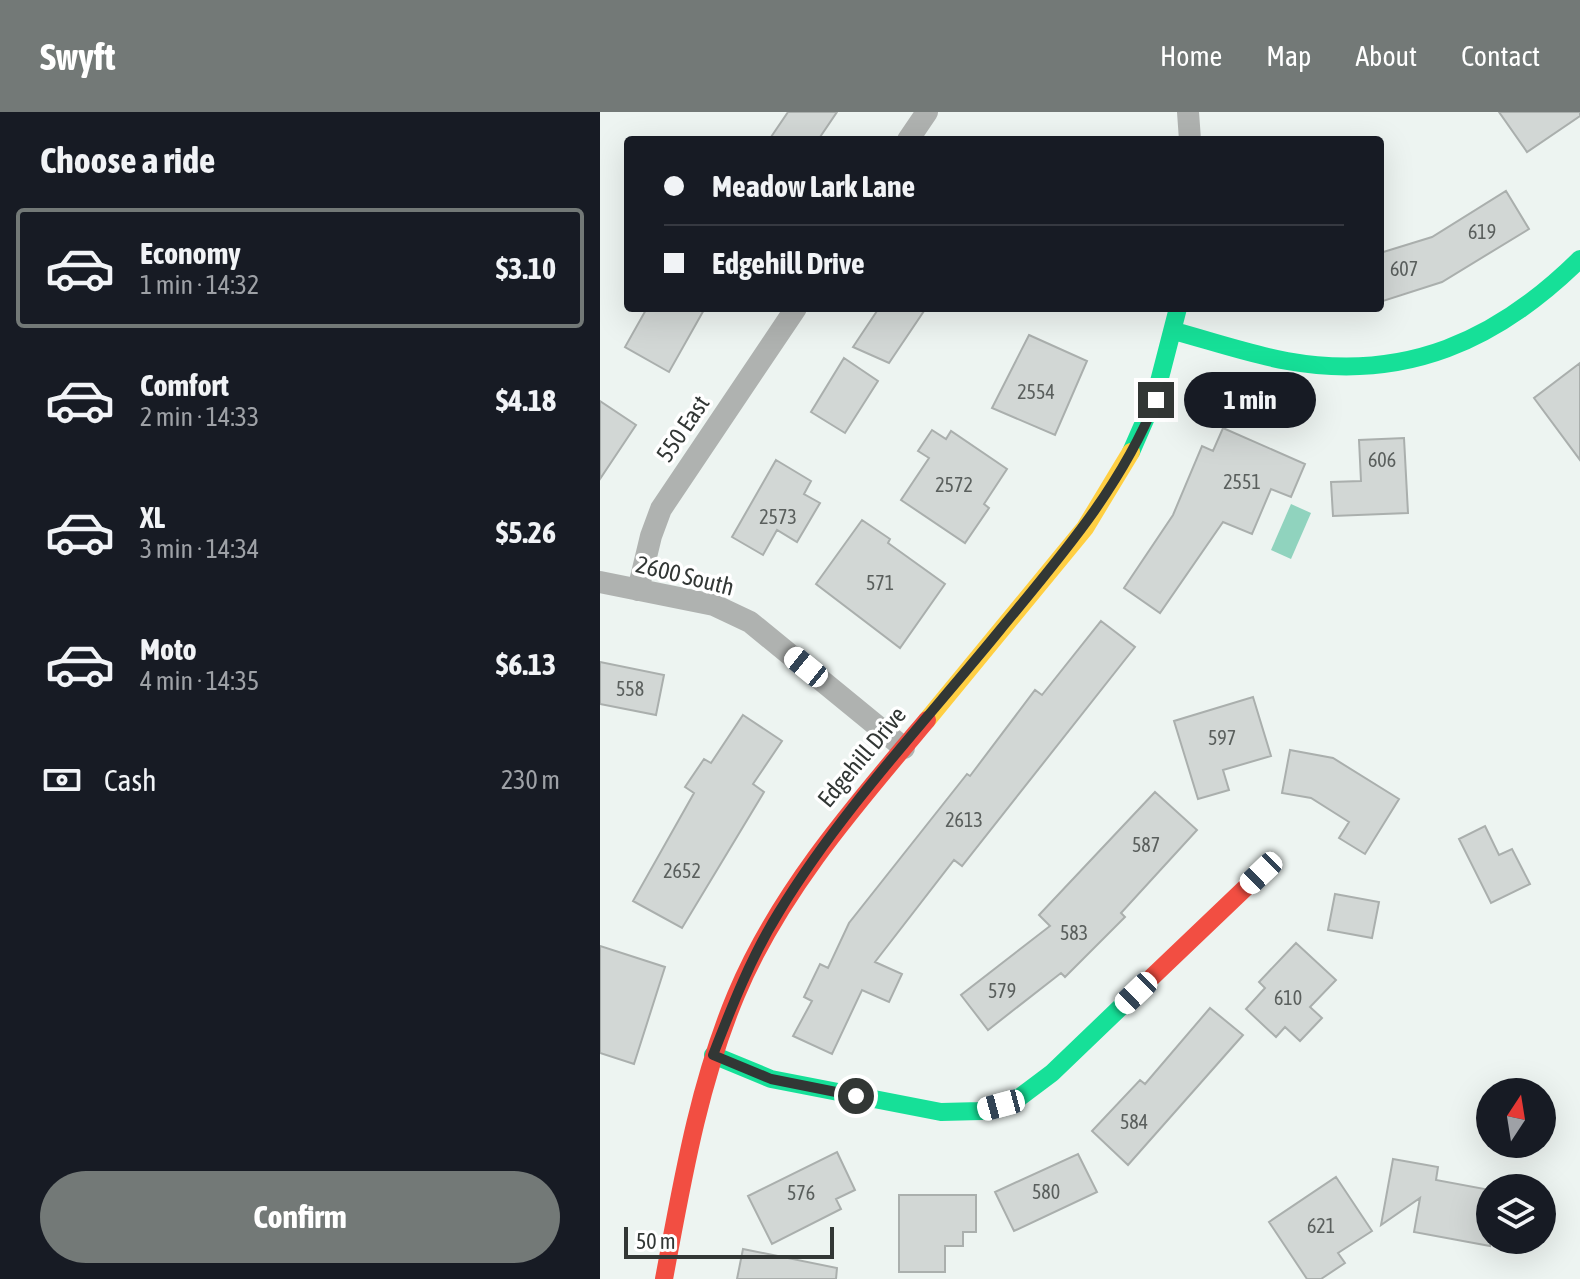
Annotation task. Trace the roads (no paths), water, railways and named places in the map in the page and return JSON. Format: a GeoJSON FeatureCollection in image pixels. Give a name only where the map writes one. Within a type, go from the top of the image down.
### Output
{"type":"FeatureCollection","features":[{"type":"Feature","properties":{"kind":"street"},"geometry":{"type":"LineString","coordinates":[[911,136],[927,112]]}},
{"type":"Feature","properties":{"kind":"street"},"geometry":{"type":"LineString","coordinates":[[1188,112],[1190,136]]}},
{"type":"Feature","properties":{"kind":"street"},"geometry":{"type":"LineString","coordinates":[[1174,331],[1317,365],[1374,367],[1402,363],[1454,349],[1502,325],[1545,294],[1580,259]]}},
{"type":"Feature","properties":{"kind":"street","name":"550 East"},"geometry":{"type":"LineString","coordinates":[[638,590],[661,509],[793,312]]}},
{"type":"Feature","properties":{"kind":"street","name":"Edgehill Drive"},"geometry":{"type":"LineString","coordinates":[[664,1279],[695,1121],[713,1055],[737,994],[777,914],[829,837],[1085,528],[1113,487],[1132,454],[1163,383],[1177,312]]}},
{"type":"Feature","properties":{"kind":"street","name":"2600 South"},"geometry":{"type":"LineString","coordinates":[[600,582],[714,605],[750,622],[904,748]]}},
{"type":"Feature","properties":{"kind":"street"},"geometry":{"type":"LineString","coordinates":[[713,1055],[771,1079],[941,1112],[981,1111],[1001,1105],[1020,1097],[1052,1073],[1261,873]]}}]}
